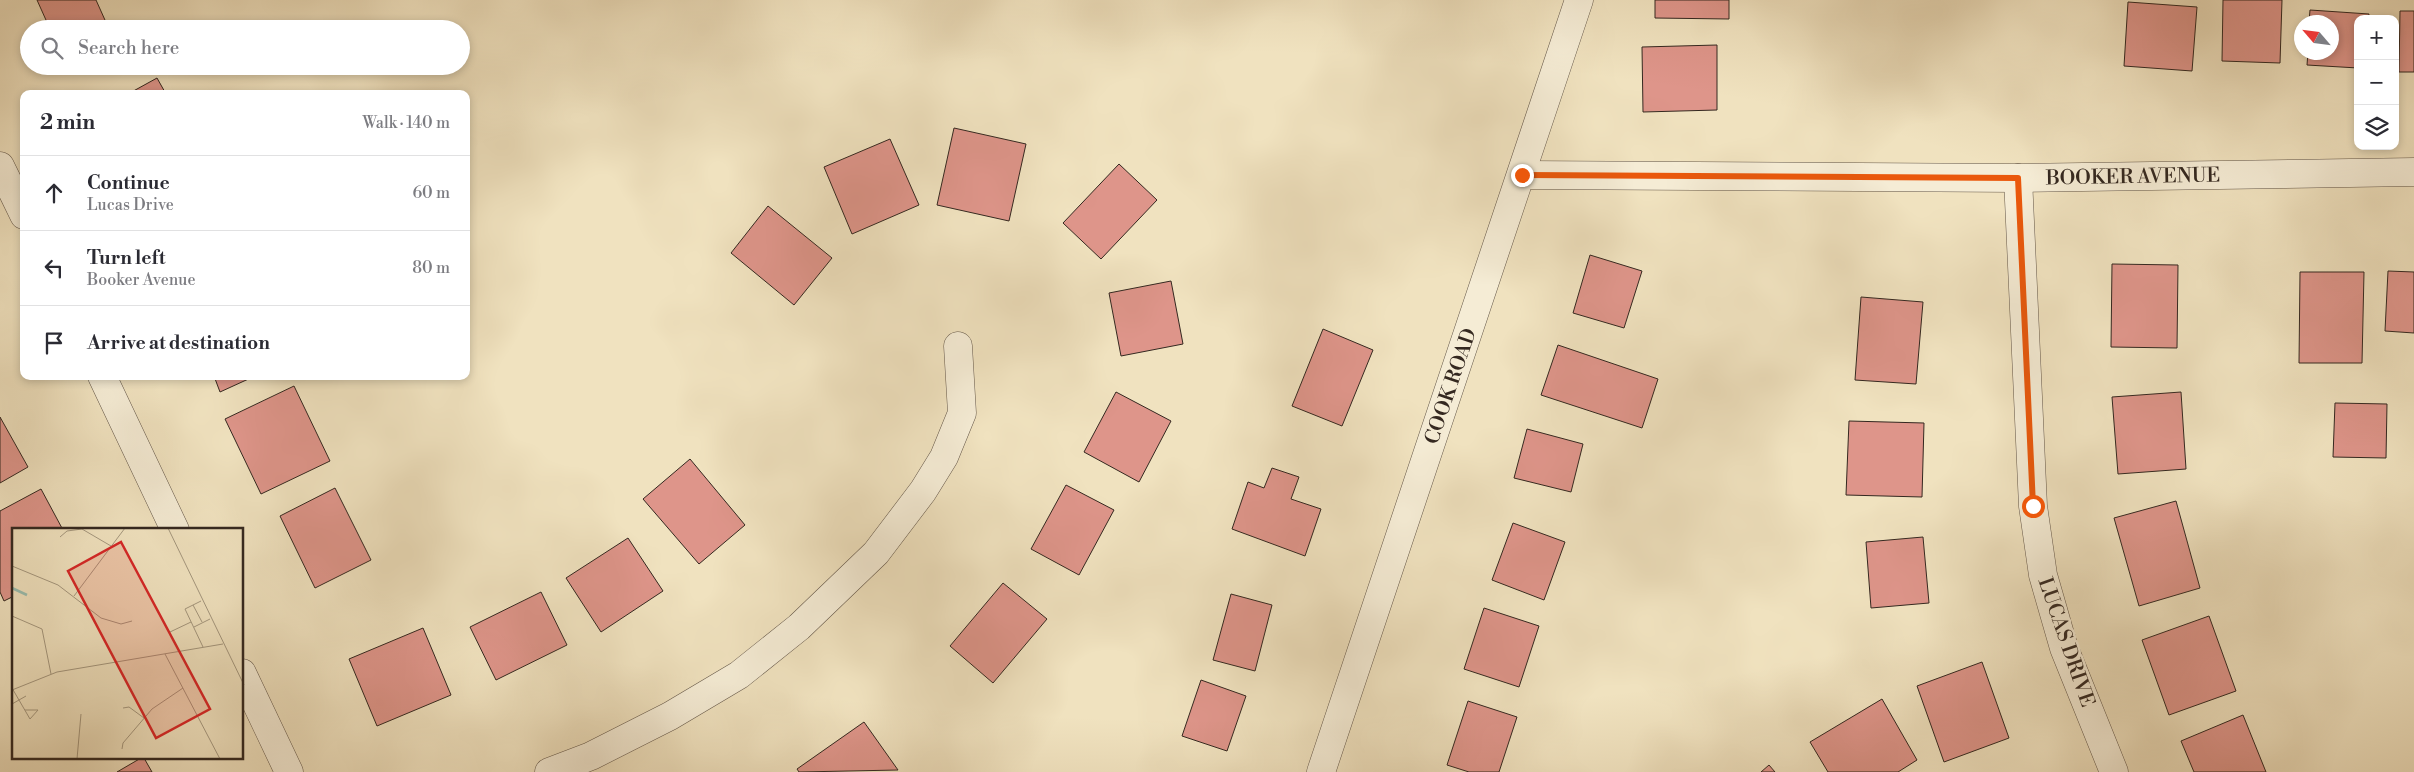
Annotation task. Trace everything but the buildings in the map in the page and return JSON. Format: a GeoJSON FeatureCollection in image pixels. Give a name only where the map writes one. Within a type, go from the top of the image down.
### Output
{"type":"FeatureCollection","features":[{"type":"Feature","properties":{"kind":"street","name":"COOK ROAD"},"geometry":{"type":"LineString","coordinates":[[1321,772],[1579,0]]}},
{"type":"Feature","properties":{"kind":"street"},"geometry":{"type":"LineString","coordinates":[[0,166],[20,207]]}},
{"type":"Feature","properties":{"kind":"street","name":"BOOKER AVENUE"},"geometry":{"type":"LineString","coordinates":[[1522,175],[2018,178],[2414,172]]}},
{"type":"Feature","properties":{"kind":"street","name":"LUCAS DRIVE"},"geometry":{"type":"LineString","coordinates":[[2018,178],[2033,506],[2043,575],[2064,648],[2114,772]]}},
{"type":"Feature","properties":{"kind":"street"},"geometry":{"type":"LineString","coordinates":[[549,772],[591,756],[670,716],[739,675],[799,627],[876,553],[923,491],[944,457],[962,413],[958,346]]}},
{"type":"Feature","properties":{"kind":"street"},"geometry":{"type":"LineString","coordinates":[[104,380],[174,528]]}},
{"type":"Feature","properties":{"kind":"street"},"geometry":{"type":"LineString","coordinates":[[244,677],[289,772]]}},
{"type":"Feature","properties":{"kind":"route"},"geometry":{"type":"LineString","coordinates":[[1522,175],[2018,178],[2033,506]]}}]}
